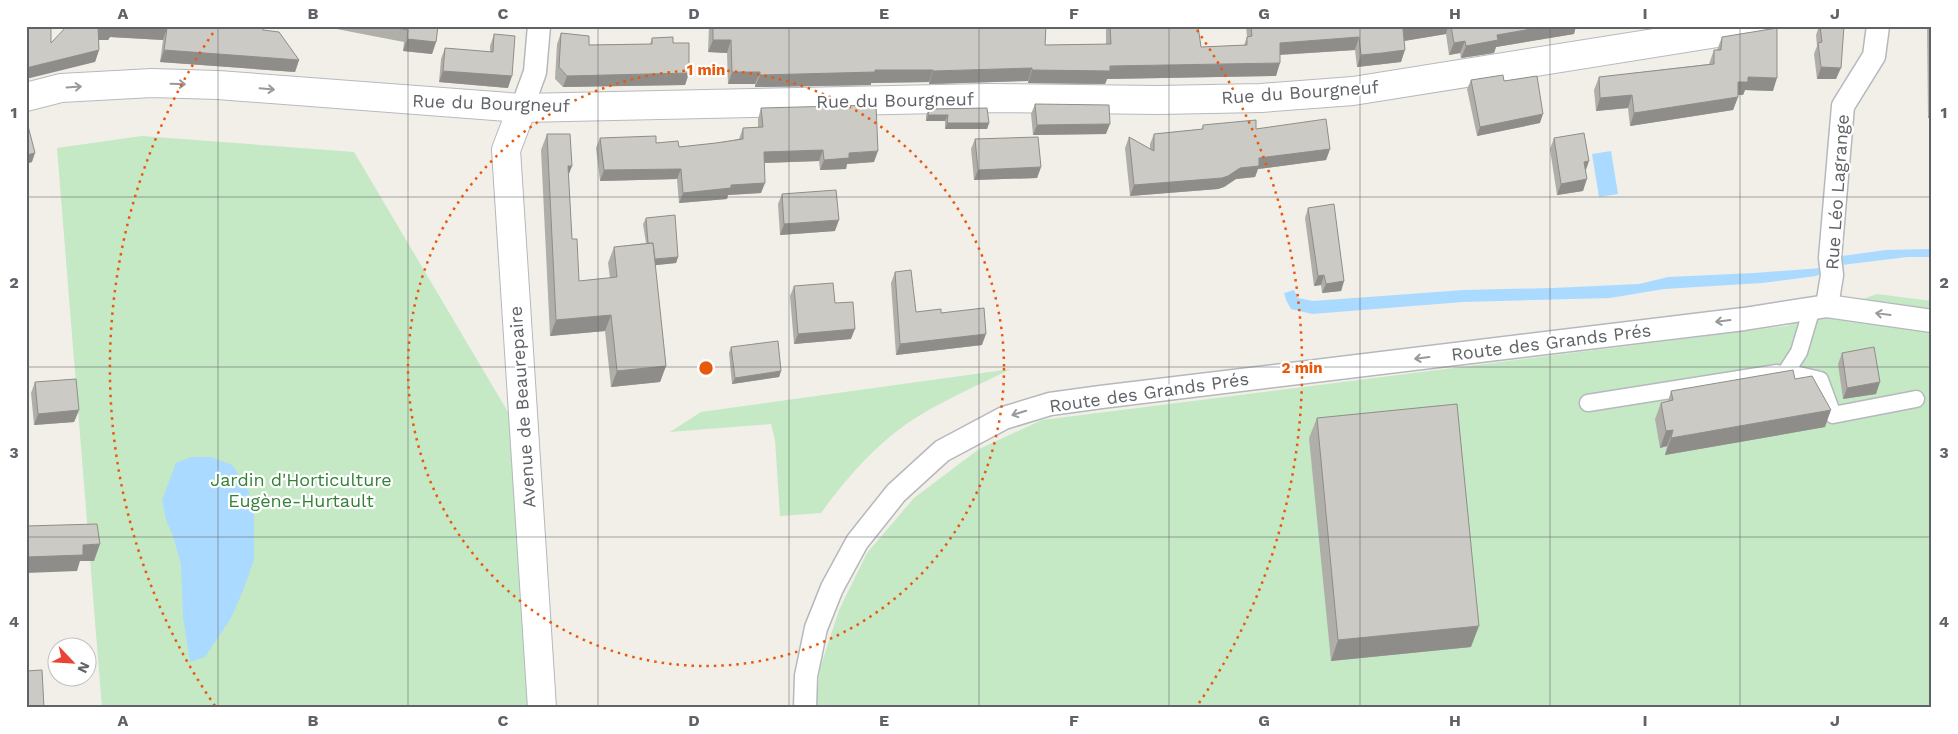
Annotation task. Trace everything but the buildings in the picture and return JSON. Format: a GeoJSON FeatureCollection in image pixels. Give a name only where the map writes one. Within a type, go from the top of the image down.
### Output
{"type":"FeatureCollection","features":[{"type":"Feature","properties":{"kind":"main road","name":"Rue du Bourgneuf"},"geometry":{"type":"LineString","coordinates":[[26,97],[61,88],[152,83],[218,85],[522,108],[987,98],[1158,100],[1261,98],[1352,91],[1761,26]]}},
{"type":"Feature","properties":{"kind":"main road","name":"Avenue de Beaurepaire"},"geometry":{"type":"LineString","coordinates":[[522,108],[506,150],[542,708]]}},
{"type":"Feature","properties":{"kind":"street"},"geometry":{"type":"LineString","coordinates":[[522,108],[535,72],[539,26]]}},
{"type":"Feature","properties":{"kind":"street","name":"Rue Léo Lagrange"},"geometry":{"type":"LineString","coordinates":[[1819,307],[1831,266],[1843,106],[1874,56],[1878,26]]}},
{"type":"Feature","properties":{"kind":"street"},"geometry":{"type":"LineString","coordinates":[[1786,372],[1799,352],[1819,307]]}},
{"type":"Feature","properties":{"kind":"street","name":"Route des Grands Prés"},"geometry":{"type":"LineString","coordinates":[[805,708],[806,676],[816,628],[832,588],[857,542],[896,493],[942,451],[1004,418],[1050,404],[1101,397],[1744,319],[1819,307],[1932,320]]}},
{"type":"Feature","properties":{"kind":"street"},"geometry":{"type":"LineString","coordinates":[[1588,404],[1786,372],[1820,380],[1833,415],[1916,400]]}},
{"type":"Feature","properties":{"kind":"green space","name":"Jardin d'Horticulture Eugène-Hurtault"},"geometry":{"type":"Polygon","coordinates":[[[142,136],[354,152],[515,424],[531,708],[102,708],[98,636],[96,636],[57,148],[142,136]]]}},
{"type":"Feature","properties":{"kind":"green space"},"geometry":{"type":"Polygon","coordinates":[[[1877,294],[1932,301],[1932,708],[816,708],[820,668],[839,610],[867,553],[914,498],[979,449],[1042,420],[1786,326],[1877,294]]]}},
{"type":"Feature","properties":{"kind":"green space"},"geometry":{"type":"Polygon","coordinates":[[[1011,369],[933,408],[893,434],[842,485],[821,513],[780,516],[775,440],[771,424],[670,432],[701,412],[1011,369]]]}},
{"type":"Feature","properties":{"kind":"water"},"geometry":{"type":"Polygon","coordinates":[[[1611,151],[1618,194],[1599,197],[1592,154],[1611,151]]]}},
{"type":"Feature","properties":{"kind":"water"},"geometry":{"type":"Polygon","coordinates":[[[1932,249],[1932,257],[1907,257],[1842,265],[1816,276],[1762,283],[1664,289],[1610,298],[1463,302],[1312,314],[1291,309],[1284,293],[1294,290],[1298,298],[1313,301],[1464,290],[1639,284],[1668,277],[1821,268],[1841,259],[1842,256],[1886,250],[1932,249]]]}},
{"type":"Feature","properties":{"kind":"water"},"geometry":{"type":"Polygon","coordinates":[[[191,457],[211,457],[232,465],[244,482],[254,504],[254,560],[231,618],[205,657],[190,662],[183,617],[181,564],[166,520],[162,500],[176,463],[191,457]]]}}]}
